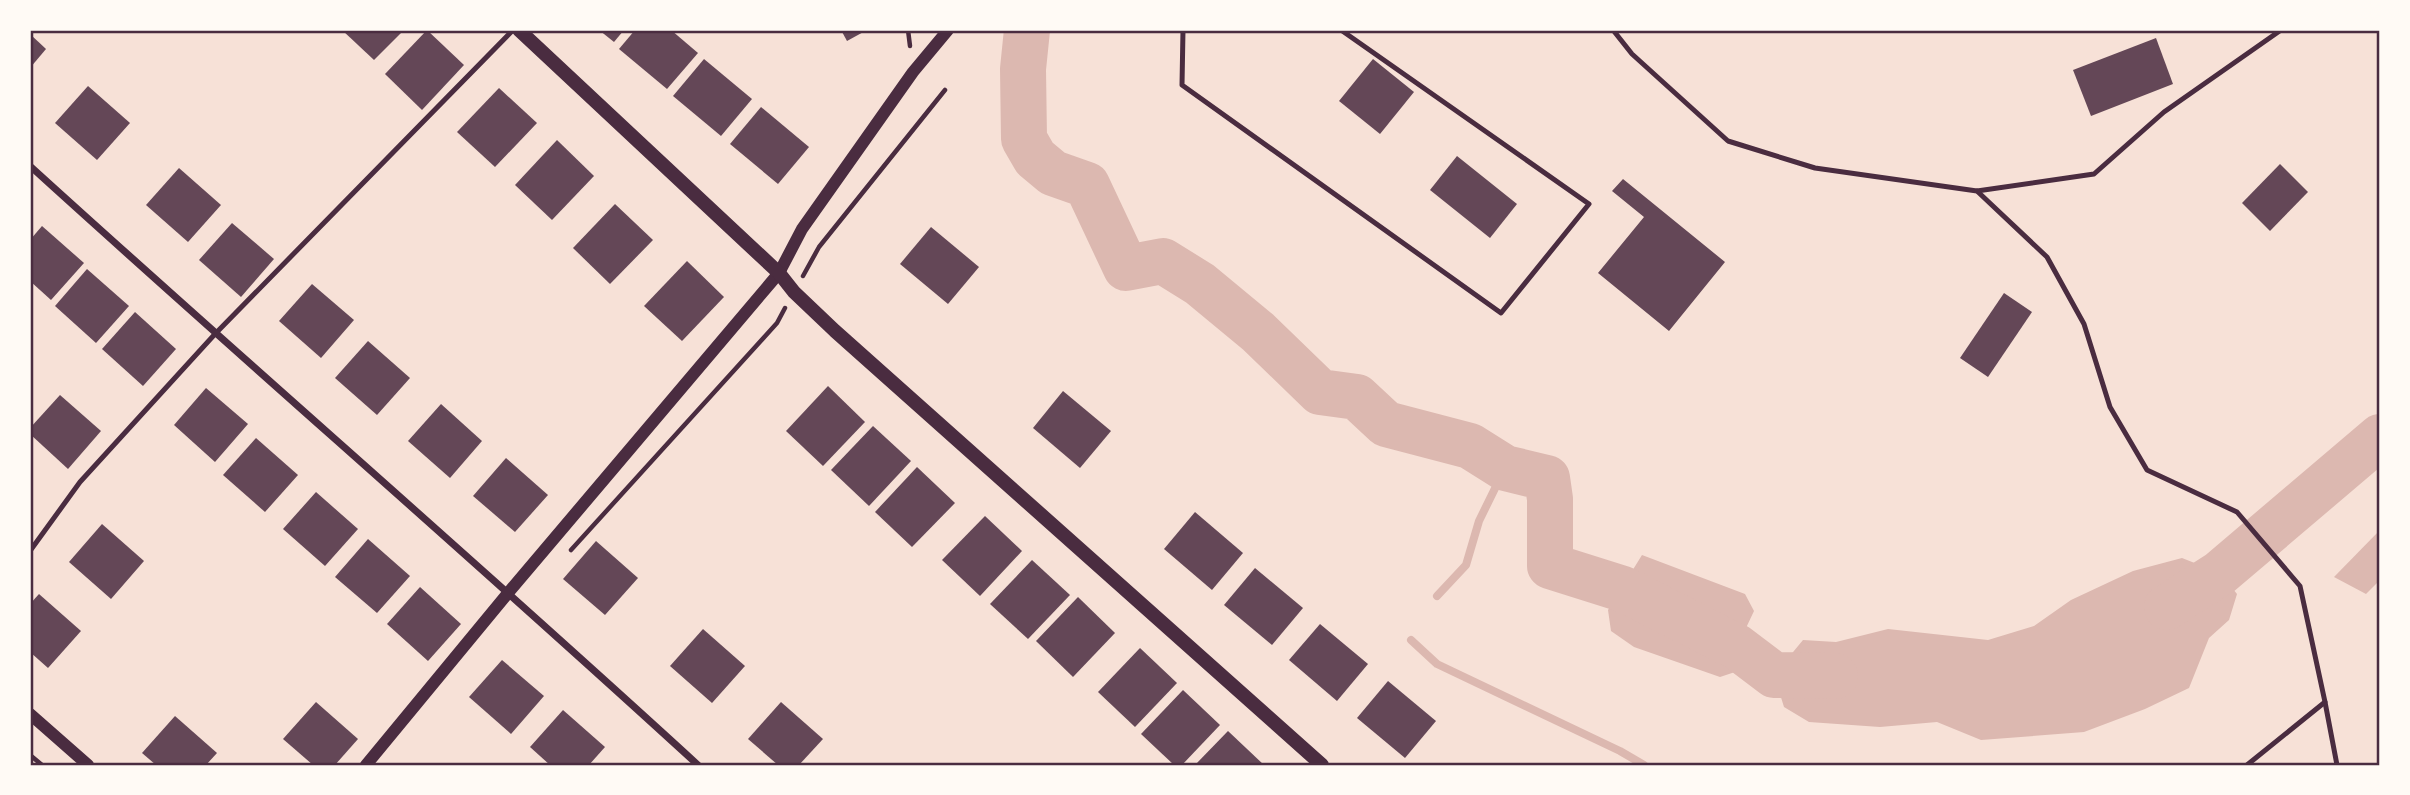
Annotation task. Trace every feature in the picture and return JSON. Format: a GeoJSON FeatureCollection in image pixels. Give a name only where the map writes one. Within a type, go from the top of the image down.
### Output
{"type":"FeatureCollection","features":[{"type":"Feature","properties":{"kind":"main road"},"geometry":{"type":"LineString","coordinates":[[519,30],[779,273],[794,292],[835,331],[1322,765]]}},
{"type":"Feature","properties":{"kind":"street"},"geometry":{"type":"LineString","coordinates":[[366,765],[779,273],[802,229],[913,72],[948,30]]}},
{"type":"Feature","properties":{"kind":"street"},"geometry":{"type":"LineString","coordinates":[[30,166],[215,334],[523,604],[698,765]]}},
{"type":"Feature","properties":{"kind":"street"},"geometry":{"type":"LineString","coordinates":[[30,714],[88,765]]}},
{"type":"Feature","properties":{"kind":"lane"},"geometry":{"type":"LineString","coordinates":[[30,551],[80,482],[215,334],[513,30]]}},
{"type":"Feature","properties":{"kind":"lane"},"geometry":{"type":"LineString","coordinates":[[1183,30],[1182,85],[1501,313],[1589,204],[1341,30]]}},
{"type":"Feature","properties":{"kind":"lane"},"geometry":{"type":"LineString","coordinates":[[1613,30],[1632,54],[1728,141],[1815,168],[1978,191],[2094,174],[2164,112],[2281,30]]}},
{"type":"Feature","properties":{"kind":"lane"},"geometry":{"type":"LineString","coordinates":[[1978,191],[2047,257],[2084,324],[2109,407],[2147,470],[2237,512],[2300,586],[2337,765]]}},
{"type":"Feature","properties":{"kind":"lane"},"geometry":{"type":"LineString","coordinates":[[2247,765],[2325,702]]}},
{"type":"Feature","properties":{"kind":"path"},"geometry":{"type":"LineString","coordinates":[[30,755],[42,765]]}},
{"type":"Feature","properties":{"kind":"shaded area"},"geometry":{"type":"Polygon","coordinates":[[[2380,530],[2380,580],[2366,594],[2334,577],[2380,530]]]}},
{"type":"Feature","properties":{"kind":"shaded area"},"geometry":{"type":"Polygon","coordinates":[[[1642,555],[1745,594],[1754,611],[1737,647],[1735,672],[1720,677],[1634,647],[1611,631],[1608,610],[1642,555]]]}},
{"type":"Feature","properties":{"kind":"shaded area"},"geometry":{"type":"Polygon","coordinates":[[[2182,558],[2220,573],[2237,594],[2229,620],[2209,638],[2189,688],[2145,709],[2084,732],[1981,740],[1937,722],[1880,727],[1809,722],[1784,707],[1774,675],[1803,640],[1836,642],[1888,629],[1988,640],[2034,626],[2071,600],[2133,571],[2182,558]]]}},
{"type":"Feature","properties":{"kind":"building"},"geometry":{"type":"Polygon","coordinates":[[[342,30],[404,30],[374,60],[342,30]]]}},
{"type":"Feature","properties":{"kind":"building"},"geometry":{"type":"Polygon","coordinates":[[[427,30],[464,65],[422,110],[385,74],[427,30]]]}},
{"type":"Feature","properties":{"kind":"building"},"geometry":{"type":"Polygon","coordinates":[[[599,30],[624,30],[614,42],[599,30]]]}},
{"type":"Feature","properties":{"kind":"building"},"geometry":{"type":"Polygon","coordinates":[[[635,30],[671,30],[698,53],[667,89],[619,49],[635,30]]]}},
{"type":"Feature","properties":{"kind":"building"},"geometry":{"type":"Polygon","coordinates":[[[841,30],[867,30],[847,41],[841,30]]]}},
{"type":"Feature","properties":{"kind":"building"},"geometry":{"type":"Polygon","coordinates":[[[30,34],[46,49],[30,68],[30,34]]]}},
{"type":"Feature","properties":{"kind":"building"},"geometry":{"type":"Polygon","coordinates":[[[2156,38],[2173,84],[2091,116],[2073,70],[2156,38]]]}},
{"type":"Feature","properties":{"kind":"building"},"geometry":{"type":"Polygon","coordinates":[[[704,59],[752,99],[721,136],[673,96],[704,59]]]}},
{"type":"Feature","properties":{"kind":"building"},"geometry":{"type":"Polygon","coordinates":[[[1373,59],[1414,92],[1380,134],[1339,101],[1373,59]]]}},
{"type":"Feature","properties":{"kind":"building"},"geometry":{"type":"Polygon","coordinates":[[[88,86],[130,123],[97,160],[55,123],[88,86]]]}},
{"type":"Feature","properties":{"kind":"building"},"geometry":{"type":"Polygon","coordinates":[[[499,88],[537,123],[495,167],[457,132],[499,88]]]}},
{"type":"Feature","properties":{"kind":"building"},"geometry":{"type":"Polygon","coordinates":[[[761,107],[809,147],[778,184],[730,144],[761,107]]]}},
{"type":"Feature","properties":{"kind":"building"},"geometry":{"type":"Polygon","coordinates":[[[557,140],[594,176],[552,220],[515,185],[557,140]]]}},
{"type":"Feature","properties":{"kind":"building"},"geometry":{"type":"Polygon","coordinates":[[[1457,156],[1517,204],[1490,238],[1430,190],[1457,156]]]}},
{"type":"Feature","properties":{"kind":"building"},"geometry":{"type":"Polygon","coordinates":[[[2280,164],[2308,192],[2270,231],[2242,203],[2280,164]]]}},
{"type":"Feature","properties":{"kind":"building"},"geometry":{"type":"Polygon","coordinates":[[[179,168],[221,205],[188,242],[146,205],[179,168]]]}},
{"type":"Feature","properties":{"kind":"building"},"geometry":{"type":"Polygon","coordinates":[[[1623,179],[1725,262],[1669,331],[1598,273],[1644,217],[1612,191],[1623,179]]]}},
{"type":"Feature","properties":{"kind":"building"},"geometry":{"type":"Polygon","coordinates":[[[615,204],[653,240],[610,284],[573,248],[615,204]]]}},
{"type":"Feature","properties":{"kind":"building"},"geometry":{"type":"Polygon","coordinates":[[[232,223],[274,259],[241,297],[199,260],[232,223]]]}},
{"type":"Feature","properties":{"kind":"building"},"geometry":{"type":"Polygon","coordinates":[[[42,226],[84,263],[51,300],[30,281],[30,240],[42,226]]]}},
{"type":"Feature","properties":{"kind":"building"},"geometry":{"type":"Polygon","coordinates":[[[931,227],[979,267],[948,304],[900,264],[931,227]]]}},
{"type":"Feature","properties":{"kind":"building"},"geometry":{"type":"Polygon","coordinates":[[[687,261],[724,297],[682,341],[644,306],[687,261]]]}},
{"type":"Feature","properties":{"kind":"building"},"geometry":{"type":"Polygon","coordinates":[[[87,269],[129,306],[96,343],[55,306],[87,269]]]}},
{"type":"Feature","properties":{"kind":"building"},"geometry":{"type":"Polygon","coordinates":[[[312,284],[354,320],[321,358],[279,321],[312,284]]]}},
{"type":"Feature","properties":{"kind":"building"},"geometry":{"type":"Polygon","coordinates":[[[2004,293],[2032,312],[1988,377],[1960,358],[2004,293]]]}},
{"type":"Feature","properties":{"kind":"building"},"geometry":{"type":"Polygon","coordinates":[[[135,312],[176,349],[143,386],[102,349],[135,312]]]}},
{"type":"Feature","properties":{"kind":"building"},"geometry":{"type":"Polygon","coordinates":[[[368,341],[410,378],[377,415],[335,378],[368,341]]]}},
{"type":"Feature","properties":{"kind":"building"},"geometry":{"type":"Polygon","coordinates":[[[828,386],[865,422],[823,466],[786,431],[828,386]]]}},
{"type":"Feature","properties":{"kind":"building"},"geometry":{"type":"Polygon","coordinates":[[[206,388],[248,424],[215,462],[174,425],[206,388]]]}},
{"type":"Feature","properties":{"kind":"building"},"geometry":{"type":"Polygon","coordinates":[[[1063,391],[1111,431],[1080,468],[1033,428],[1063,391]]]}},
{"type":"Feature","properties":{"kind":"building"},"geometry":{"type":"Polygon","coordinates":[[[60,395],[101,431],[68,469],[30,434],[30,428],[60,395]]]}},
{"type":"Feature","properties":{"kind":"building"},"geometry":{"type":"Polygon","coordinates":[[[441,404],[482,441],[450,478],[408,441],[441,404]]]}},
{"type":"Feature","properties":{"kind":"building"},"geometry":{"type":"Polygon","coordinates":[[[873,426],[911,461],[869,506],[831,470],[873,426]]]}},
{"type":"Feature","properties":{"kind":"building"},"geometry":{"type":"Polygon","coordinates":[[[256,438],[298,475],[265,512],[223,475],[256,438]]]}},
{"type":"Feature","properties":{"kind":"building"},"geometry":{"type":"Polygon","coordinates":[[[506,458],[548,495],[515,532],[473,496],[506,458]]]}},
{"type":"Feature","properties":{"kind":"building"},"geometry":{"type":"Polygon","coordinates":[[[917,467],[955,503],[912,547],[875,512],[917,467]]]}},
{"type":"Feature","properties":{"kind":"building"},"geometry":{"type":"Polygon","coordinates":[[[316,492],[358,529],[325,566],[283,529],[316,492]]]}},
{"type":"Feature","properties":{"kind":"building"},"geometry":{"type":"Polygon","coordinates":[[[1195,512],[1243,553],[1212,590],[1164,549],[1195,512]]]}},
{"type":"Feature","properties":{"kind":"building"},"geometry":{"type":"Polygon","coordinates":[[[985,516],[1022,551],[980,596],[942,560],[985,516]]]}},
{"type":"Feature","properties":{"kind":"building"},"geometry":{"type":"Polygon","coordinates":[[[102,524],[144,561],[111,599],[69,562],[102,524]]]}},
{"type":"Feature","properties":{"kind":"building"},"geometry":{"type":"Polygon","coordinates":[[[368,539],[410,576],[377,613],[335,577],[368,539]]]}},
{"type":"Feature","properties":{"kind":"building"},"geometry":{"type":"Polygon","coordinates":[[[596,541],[638,578],[605,615],[563,579],[596,541]]]}},
{"type":"Feature","properties":{"kind":"building"},"geometry":{"type":"Polygon","coordinates":[[[1032,560],[1070,595],[1028,639],[990,604],[1032,560]]]}},
{"type":"Feature","properties":{"kind":"building"},"geometry":{"type":"Polygon","coordinates":[[[1255,568],[1303,608],[1272,645],[1224,605],[1255,568]]]}},
{"type":"Feature","properties":{"kind":"building"},"geometry":{"type":"Polygon","coordinates":[[[420,587],[461,624],[428,661],[387,624],[420,587]]]}},
{"type":"Feature","properties":{"kind":"building"},"geometry":{"type":"Polygon","coordinates":[[[39,594],[81,631],[48,668],[30,652],[30,604],[39,594]]]}},
{"type":"Feature","properties":{"kind":"building"},"geometry":{"type":"Polygon","coordinates":[[[1078,597],[1115,633],[1073,677],[1036,641],[1078,597]]]}},
{"type":"Feature","properties":{"kind":"building"},"geometry":{"type":"Polygon","coordinates":[[[1320,624],[1368,664],[1337,701],[1289,660],[1320,624]]]}},
{"type":"Feature","properties":{"kind":"building"},"geometry":{"type":"Polygon","coordinates":[[[703,629],[745,666],[712,703],[670,666],[703,629]]]}},
{"type":"Feature","properties":{"kind":"building"},"geometry":{"type":"Polygon","coordinates":[[[1140,648],[1177,683],[1135,727],[1098,692],[1140,648]]]}},
{"type":"Feature","properties":{"kind":"building"},"geometry":{"type":"Polygon","coordinates":[[[502,660],[544,696],[511,734],[469,697],[502,660]]]}},
{"type":"Feature","properties":{"kind":"building"},"geometry":{"type":"Polygon","coordinates":[[[1388,681],[1436,721],[1405,758],[1357,718],[1388,681]]]}},
{"type":"Feature","properties":{"kind":"building"},"geometry":{"type":"Polygon","coordinates":[[[1183,690],[1220,725],[1182,765],[1174,765],[1141,734],[1183,690]]]}},
{"type":"Feature","properties":{"kind":"building"},"geometry":{"type":"Polygon","coordinates":[[[316,702],[358,739],[335,765],[313,765],[283,739],[316,702]]]}},
{"type":"Feature","properties":{"kind":"building"},"geometry":{"type":"Polygon","coordinates":[[[781,702],[823,739],[799,765],[778,765],[748,739],[781,702]]]}},
{"type":"Feature","properties":{"kind":"building"},"geometry":{"type":"Polygon","coordinates":[[[563,710],[605,747],[589,765],[550,765],[530,747],[563,710]]]}},
{"type":"Feature","properties":{"kind":"building"},"geometry":{"type":"Polygon","coordinates":[[[175,716],[217,753],[206,765],[156,765],[142,753],[175,716]]]}},
{"type":"Feature","properties":{"kind":"building"},"geometry":{"type":"Polygon","coordinates":[[[1228,731],[1264,765],[1195,765],[1228,731]]]}},
{"type":"Feature","properties":{"kind":"waterway"},"geometry":{"type":"LineString","coordinates":[[1027,30],[1023,69],[1024,139],[1035,158],[1053,173],[1087,185],[1126,268],[1163,261],[1200,284],[1258,332],[1320,392],[1357,397],[1386,424],[1470,446],[1505,468],[1547,478],[1550,499],[1550,566],[1623,589],[1737,647],[1774,675],[1835,676]]}},
{"type":"Feature","properties":{"kind":"waterway"},"geometry":{"type":"LineString","coordinates":[[2167,607],[2220,573],[2380,437]]}},
{"type":"Feature","properties":{"kind":"waterway"},"geometry":{"type":"LineString","coordinates":[[1437,596],[1466,565],[1479,521],[1505,468]]}},
{"type":"Feature","properties":{"kind":"waterway"},"geometry":{"type":"LineString","coordinates":[[1411,640],[1437,664],[1644,765]]}}]}
